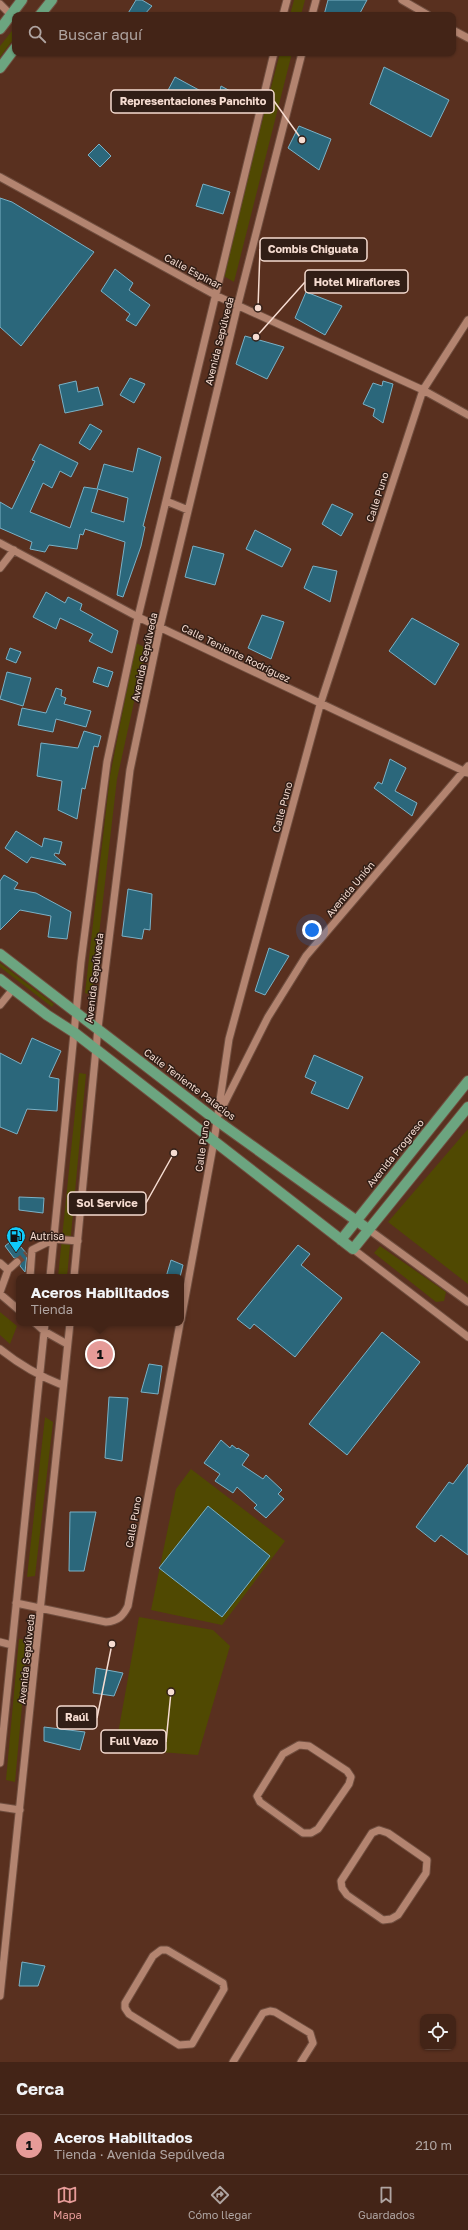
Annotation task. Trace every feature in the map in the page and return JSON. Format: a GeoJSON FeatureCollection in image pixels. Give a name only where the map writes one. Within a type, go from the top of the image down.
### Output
{"type":"FeatureCollection","features":[{"type":"Feature","properties":{"kind":"main road"},"geometry":{"type":"LineString","coordinates":[[16,12],[22,0]]}},
{"type":"Feature","properties":{"kind":"main road"},"geometry":{"type":"LineString","coordinates":[[42,12],[52,0]]}},
{"type":"Feature","properties":{"kind":"main road"},"geometry":{"type":"LineString","coordinates":[[0,29],[12,19]]}},
{"type":"Feature","properties":{"kind":"main road"},"geometry":{"type":"LineString","coordinates":[[0,68],[12,52]]}},
{"type":"Feature","properties":{"kind":"main road","name":"Calle Teniente Palacios"},"geometry":{"type":"LineString","coordinates":[[0,954],[216,1120],[368,1229]]}},
{"type":"Feature","properties":{"kind":"main road"},"geometry":{"type":"LineString","coordinates":[[0,979],[47,1015],[75,1033],[353,1249],[468,1107]]}},
{"type":"Feature","properties":{"kind":"main road","name":"Avenida Progreso"},"geometry":{"type":"LineString","coordinates":[[341,1240],[468,1081]]}},
{"type":"Feature","properties":{"kind":"street"},"geometry":{"type":"LineString","coordinates":[[284,12],[287,0]]}},
{"type":"Feature","properties":{"kind":"street"},"geometry":{"type":"LineString","coordinates":[[313,12],[316,0]]}},
{"type":"Feature","properties":{"kind":"street"},"geometry":{"type":"LineString","coordinates":[[402,0],[423,12]]}},
{"type":"Feature","properties":{"kind":"street"},"geometry":{"type":"LineString","coordinates":[[0,4],[12,17]]}},
{"type":"Feature","properties":{"kind":"street"},"geometry":{"type":"LineString","coordinates":[[456,32],[468,38]]}},
{"type":"Feature","properties":{"kind":"street","name":"Avenida Sepúlveda"},"geometry":{"type":"LineString","coordinates":[[50,1274],[76,1012],[107,762],[138,617],[217,296],[273,56]]}},
{"type":"Feature","properties":{"kind":"street","name":"Avenida Sepúlveda"},"geometry":{"type":"LineString","coordinates":[[74,1274],[98,1028],[130,770],[160,627],[188,510],[238,304],[301,56]]}},
{"type":"Feature","properties":{"kind":"street","name":"Calle Espinar"},"geometry":{"type":"LineString","coordinates":[[0,177],[217,296],[238,304],[423,390],[468,415]]}},
{"type":"Feature","properties":{"kind":"street","name":"Calle Puno"},"geometry":{"type":"LineString","coordinates":[[184,1304],[214,1141],[229,1038],[320,705],[423,390],[468,320]]}},
{"type":"Feature","properties":{"kind":"street"},"geometry":{"type":"LineString","coordinates":[[166,501],[188,510]]}},
{"type":"Feature","properties":{"kind":"street","name":"Calle Teniente Rodríguez"},"geometry":{"type":"LineString","coordinates":[[0,543],[138,617],[320,705],[466,770]]}},
{"type":"Feature","properties":{"kind":"street"},"geometry":{"type":"LineString","coordinates":[[0,568],[14,550]]}},
{"type":"Feature","properties":{"kind":"street","name":"Avenida Unión"},"geometry":{"type":"LineString","coordinates":[[216,1120],[268,1017],[306,956],[466,770]]}},
{"type":"Feature","properties":{"kind":"street"},"geometry":{"type":"LineString","coordinates":[[0,1005],[13,989]]}},
{"type":"Feature","properties":{"kind":"street"},"geometry":{"type":"LineString","coordinates":[[368,1229],[468,1302]]}},
{"type":"Feature","properties":{"kind":"street"},"geometry":{"type":"LineString","coordinates":[[30,1274],[29,1252],[54,1239],[78,1241]]}},
{"type":"Feature","properties":{"kind":"street"},"geometry":{"type":"LineString","coordinates":[[353,1249],[468,1337]]}},
{"type":"Feature","properties":{"kind":"street"},"geometry":{"type":"LineString","coordinates":[[16,1307],[0,1293],[8,1270],[17,1262]]}},
{"type":"Feature","properties":{"kind":"street"},"geometry":{"type":"LineString","coordinates":[[0,1263],[8,1270]]}},
{"type":"Feature","properties":{"kind":"street"},"geometry":{"type":"LineString","coordinates":[[38,1326],[44,1331],[67,1344]]}},
{"type":"Feature","properties":{"kind":"street","name":"Avenida Sepúlveda"},"geometry":{"type":"LineString","coordinates":[[0,1763],[38,1376],[45,1326]]}},
{"type":"Feature","properties":{"kind":"street","name":"Avenida Sepúlveda"},"geometry":{"type":"LineString","coordinates":[[0,1996],[41,1608],[62,1385],[70,1326]]}},
{"type":"Feature","properties":{"kind":"street","name":"Calle Puno"},"geometry":{"type":"LineString","coordinates":[[16,1603],[106,1622],[120,1618],[125,1613],[129,1599],[179,1326]]}},
{"type":"Feature","properties":{"kind":"street"},"geometry":{"type":"LineString","coordinates":[[0,1349],[20,1365],[38,1376],[62,1385]]}},
{"type":"Feature","properties":{"kind":"street"},"geometry":{"type":"LineString","coordinates":[[0,1642],[12,1645]]}},
{"type":"Feature","properties":{"kind":"street"},"geometry":{"type":"LineString","coordinates":[[299,1745],[309,1746],[347,1772],[351,1777],[350,1784],[318,1829],[311,1833],[303,1833],[260,1802],[257,1796],[284,1754],[299,1745]]}},
{"type":"Feature","properties":{"kind":"street"},"geometry":{"type":"LineString","coordinates":[[0,1807],[20,1810]]}},
{"type":"Feature","properties":{"kind":"street"},"geometry":{"type":"LineString","coordinates":[[378,1830],[388,1833],[427,1860],[426,1873],[398,1915],[391,1919],[383,1920],[347,1895],[342,1888],[341,1881],[372,1833],[378,1830]]}},
{"type":"Feature","properties":{"kind":"street"},"geometry":{"type":"LineString","coordinates":[[161,1950],[167,1950],[219,1979],[223,1983],[224,1989],[192,2044],[186,2046],[179,2045],[129,2014],[125,2008],[125,2003],[154,1956],[161,1950]]}},
{"type":"Feature","properties":{"kind":"street"},"geometry":{"type":"LineString","coordinates":[[233,2062],[263,2014],[270,2011],[275,2012],[310,2033],[313,2043],[301,2062]]}},
{"type":"Feature","properties":{"kind":"shaded area"},"geometry":{"type":"Polygon","coordinates":[[[294,0],[305,0],[302,12],[291,12],[294,0]]]}},
{"type":"Feature","properties":{"kind":"shaded area"},"geometry":{"type":"Polygon","coordinates":[[[12,31],[12,41],[0,57],[0,46],[12,31]]]}},
{"type":"Feature","properties":{"kind":"shaded area"},"geometry":{"type":"Polygon","coordinates":[[[279,56],[291,56],[234,282],[222,275],[279,56]]]}},
{"type":"Feature","properties":{"kind":"shaded area"},"geometry":{"type":"Polygon","coordinates":[[[136,643],[146,648],[117,779],[92,995],[85,993],[110,776],[136,643]]]}},
{"type":"Feature","properties":{"kind":"shaded area"},"geometry":{"type":"Polygon","coordinates":[[[0,963],[54,1004],[52,1007],[0,967],[0,963]]]}},
{"type":"Feature","properties":{"kind":"shaded area"},"geometry":{"type":"Polygon","coordinates":[[[79,1073],[86,1074],[67,1274],[58,1274],[79,1073]]]}},
{"type":"Feature","properties":{"kind":"shaded area"},"geometry":{"type":"Polygon","coordinates":[[[468,1129],[468,1284],[388,1222],[468,1129]]]}},
{"type":"Feature","properties":{"kind":"shaded area"},"geometry":{"type":"Polygon","coordinates":[[[380,1246],[446,1292],[444,1301],[436,1302],[374,1253],[380,1246]]]}},
{"type":"Feature","properties":{"kind":"shaded area"},"geometry":{"type":"Polygon","coordinates":[[[0,1312],[17,1326],[10,1344],[0,1335],[0,1312]]]}},
{"type":"Feature","properties":{"kind":"shaded area"},"geometry":{"type":"Polygon","coordinates":[[[45,1417],[53,1422],[35,1576],[27,1577],[45,1417]]]}},
{"type":"Feature","properties":{"kind":"shaded area"},"geometry":{"type":"Polygon","coordinates":[[[191,1469],[285,1541],[222,1625],[151,1610],[176,1489],[191,1469]]]}},
{"type":"Feature","properties":{"kind":"shaded area"},"geometry":{"type":"Polygon","coordinates":[[[139,1617],[213,1630],[230,1646],[198,1755],[123,1749],[117,1739],[139,1617]]]}},
{"type":"Feature","properties":{"kind":"shaded area"},"geometry":{"type":"Polygon","coordinates":[[[19,1639],[28,1640],[15,1782],[6,1780],[19,1639]]]}},
{"type":"Feature","properties":{"kind":"building"},"geometry":{"type":"Polygon","coordinates":[[[136,0],[142,0],[152,6],[147,12],[129,12],[136,0]]]}},
{"type":"Feature","properties":{"kind":"building"},"geometry":{"type":"Polygon","coordinates":[[[328,0],[367,0],[361,12],[325,12],[328,0]]]}},
{"type":"Feature","properties":{"kind":"building"},"geometry":{"type":"Polygon","coordinates":[[[384,67],[449,100],[431,137],[370,104],[384,67]]]}},
{"type":"Feature","properties":{"kind":"building"},"geometry":{"type":"Polygon","coordinates":[[[175,77],[210,96],[200,113],[166,94],[175,77]]]}},
{"type":"Feature","properties":{"kind":"building"},"geometry":{"type":"Polygon","coordinates":[[[221,86],[245,99],[242,110],[217,103],[221,86]]]}},
{"type":"Feature","properties":{"kind":"building"},"geometry":{"type":"Polygon","coordinates":[[[299,126],[331,139],[319,170],[288,148],[299,126]]]}},
{"type":"Feature","properties":{"kind":"building"},"geometry":{"type":"Polygon","coordinates":[[[99,144],[111,156],[100,167],[88,155],[99,144]]]}},
{"type":"Feature","properties":{"kind":"building"},"geometry":{"type":"Polygon","coordinates":[[[203,184],[230,192],[223,214],[196,206],[203,184]]]}},
{"type":"Feature","properties":{"kind":"building"},"geometry":{"type":"Polygon","coordinates":[[[0,198],[12,202],[94,252],[21,346],[0,327],[0,198]]]}},
{"type":"Feature","properties":{"kind":"building"},"geometry":{"type":"Polygon","coordinates":[[[115,269],[133,283],[129,290],[150,305],[136,326],[126,320],[130,314],[101,291],[115,269]]]}},
{"type":"Feature","properties":{"kind":"building"},"geometry":{"type":"Polygon","coordinates":[[[306,292],[342,306],[325,335],[295,318],[306,292]]]}},
{"type":"Feature","properties":{"kind":"building"},"geometry":{"type":"Polygon","coordinates":[[[245,336],[284,347],[267,379],[236,364],[245,336]]]}},
{"type":"Feature","properties":{"kind":"building"},"geometry":{"type":"Polygon","coordinates":[[[130,378],[145,384],[134,403],[120,395],[130,378]]]}},
{"type":"Feature","properties":{"kind":"building"},"geometry":{"type":"Polygon","coordinates":[[[76,381],[78,392],[98,387],[103,405],[65,413],[59,385],[76,381]]]}},
{"type":"Feature","properties":{"kind":"building"},"geometry":{"type":"Polygon","coordinates":[[[383,381],[393,384],[383,423],[373,416],[375,409],[363,404],[373,383],[382,386],[383,381]]]}},
{"type":"Feature","properties":{"kind":"building"},"geometry":{"type":"Polygon","coordinates":[[[90,424],[102,431],[90,450],[79,443],[90,424]]]}},
{"type":"Feature","properties":{"kind":"building"},"geometry":{"type":"Polygon","coordinates":[[[40,444],[78,463],[71,477],[60,471],[52,488],[43,483],[30,512],[70,528],[84,487],[97,489],[104,464],[133,472],[138,448],[161,457],[143,526],[145,527],[141,546],[123,597],[117,595],[125,542],[85,529],[83,535],[80,534],[77,549],[49,545],[45,552],[30,549],[32,542],[0,528],[0,502],[12,509],[35,461],[32,460],[40,444]],[[98,489],[91,512],[124,522],[128,498],[98,489]]]}},
{"type":"Feature","properties":{"kind":"building"},"geometry":{"type":"Polygon","coordinates":[[[332,504],[353,514],[341,536],[322,524],[332,504]]]}},
{"type":"Feature","properties":{"kind":"building"},"geometry":{"type":"Polygon","coordinates":[[[255,530],[291,549],[282,567],[246,549],[255,530]]]}},
{"type":"Feature","properties":{"kind":"building"},"geometry":{"type":"Polygon","coordinates":[[[193,546],[224,554],[215,585],[185,577],[193,546]]]}},
{"type":"Feature","properties":{"kind":"building"},"geometry":{"type":"Polygon","coordinates":[[[313,566],[337,571],[330,602],[304,588],[313,566]]]}},
{"type":"Feature","properties":{"kind":"building"},"geometry":{"type":"Polygon","coordinates":[[[46,592],[65,603],[68,597],[82,604],[80,610],[118,631],[112,653],[89,641],[93,634],[60,618],[56,629],[33,617],[46,592]]]}},
{"type":"Feature","properties":{"kind":"building"},"geometry":{"type":"Polygon","coordinates":[[[262,615],[284,622],[271,659],[248,648],[262,615]]]}},
{"type":"Feature","properties":{"kind":"building"},"geometry":{"type":"Polygon","coordinates":[[[412,618],[459,644],[435,685],[389,651],[412,618]]]}},
{"type":"Feature","properties":{"kind":"building"},"geometry":{"type":"Polygon","coordinates":[[[10,648],[21,652],[16,663],[6,659],[10,648]]]}},
{"type":"Feature","properties":{"kind":"building"},"geometry":{"type":"Polygon","coordinates":[[[98,667],[113,672],[108,687],[93,682],[98,667]]]}},
{"type":"Feature","properties":{"kind":"building"},"geometry":{"type":"Polygon","coordinates":[[[7,672],[31,678],[23,706],[0,699],[7,672]]]}},
{"type":"Feature","properties":{"kind":"building"},"geometry":{"type":"Polygon","coordinates":[[[56,688],[62,690],[61,696],[66,698],[64,704],[91,711],[86,727],[56,719],[53,732],[18,725],[22,708],[46,713],[56,688]]]}},
{"type":"Feature","properties":{"kind":"building"},"geometry":{"type":"Polygon","coordinates":[[[84,731],[101,736],[98,747],[94,746],[85,789],[82,788],[77,819],[58,810],[62,781],[37,776],[41,743],[78,748],[84,731]]]}},
{"type":"Feature","properties":{"kind":"building"},"geometry":{"type":"Polygon","coordinates":[[[390,759],[406,768],[395,791],[417,803],[412,816],[374,788],[378,782],[382,784],[390,759]]]}},
{"type":"Feature","properties":{"kind":"building"},"geometry":{"type":"Polygon","coordinates":[[[16,831],[42,847],[44,838],[62,842],[59,854],[55,853],[54,855],[66,865],[31,857],[27,863],[5,848],[16,831]]]}},
{"type":"Feature","properties":{"kind":"building"},"geometry":{"type":"Polygon","coordinates":[[[4,875],[18,883],[14,889],[36,893],[71,912],[67,939],[48,937],[51,916],[20,910],[0,930],[0,881],[4,875]]]}},
{"type":"Feature","properties":{"kind":"building"},"geometry":{"type":"Polygon","coordinates":[[[128,889],[152,894],[150,930],[144,929],[142,939],[122,936],[128,889]]]}},
{"type":"Feature","properties":{"kind":"building"},"geometry":{"type":"Polygon","coordinates":[[[269,948],[289,956],[265,995],[255,991],[269,948]]]}},
{"type":"Feature","properties":{"kind":"building"},"geometry":{"type":"Polygon","coordinates":[[[32,1038],[61,1051],[49,1077],[59,1079],[57,1111],[27,1109],[17,1134],[0,1127],[0,1053],[21,1064],[32,1038]]]}},
{"type":"Feature","properties":{"kind":"building"},"geometry":{"type":"Polygon","coordinates":[[[314,1055],[363,1077],[348,1109],[311,1093],[316,1082],[305,1077],[314,1055]]]}},
{"type":"Feature","properties":{"kind":"building"},"geometry":{"type":"Polygon","coordinates":[[[19,1197],[44,1198],[43,1213],[19,1210],[19,1197]]]}},
{"type":"Feature","properties":{"kind":"building"},"geometry":{"type":"Polygon","coordinates":[[[14,1239],[27,1254],[25,1272],[20,1266],[21,1259],[14,1258],[5,1246],[14,1239]]]}},
{"type":"Feature","properties":{"kind":"building"},"geometry":{"type":"Polygon","coordinates":[[[298,1245],[310,1254],[301,1265],[342,1298],[295,1357],[254,1324],[250,1329],[237,1319],[298,1245]]]}},
{"type":"Feature","properties":{"kind":"building"},"geometry":{"type":"Polygon","coordinates":[[[171,1260],[183,1265],[181,1274],[167,1274],[171,1260]]]}},
{"type":"Feature","properties":{"kind":"building"},"geometry":{"type":"Polygon","coordinates":[[[382,1332],[420,1362],[347,1455],[309,1424],[382,1332]]]}},
{"type":"Feature","properties":{"kind":"building"},"geometry":{"type":"Polygon","coordinates":[[[149,1364],[162,1366],[158,1394],[141,1392],[149,1364]]]}},
{"type":"Feature","properties":{"kind":"building"},"geometry":{"type":"Polygon","coordinates":[[[109,1397],[128,1398],[122,1461],[105,1458],[109,1397]]]}},
{"type":"Feature","properties":{"kind":"building"},"geometry":{"type":"Polygon","coordinates":[[[221,1440],[230,1448],[232,1445],[249,1455],[242,1465],[263,1479],[266,1475],[282,1490],[278,1494],[284,1499],[266,1518],[254,1508],[257,1505],[237,1487],[233,1493],[215,1481],[220,1474],[204,1463],[221,1440]]]}},
{"type":"Feature","properties":{"kind":"building"},"geometry":{"type":"Polygon","coordinates":[[[468,1464],[468,1555],[441,1535],[435,1542],[416,1527],[449,1482],[453,1484],[468,1464]]]}},
{"type":"Feature","properties":{"kind":"building"},"geometry":{"type":"Polygon","coordinates":[[[208,1506],[270,1556],[222,1617],[159,1568],[208,1506]]]}},
{"type":"Feature","properties":{"kind":"building"},"geometry":{"type":"Polygon","coordinates":[[[70,1512],[96,1512],[84,1571],[69,1571],[70,1512]]]}},
{"type":"Feature","properties":{"kind":"building"},"geometry":{"type":"Polygon","coordinates":[[[96,1668],[123,1673],[114,1696],[93,1693],[96,1668]]]}},
{"type":"Feature","properties":{"kind":"building"},"geometry":{"type":"Polygon","coordinates":[[[44,1727],[85,1732],[80,1750],[44,1741],[44,1727]]]}},
{"type":"Feature","properties":{"kind":"building"},"geometry":{"type":"Polygon","coordinates":[[[22,1962],[45,1966],[38,1986],[19,1986],[22,1962]]]}},
{"type":"Feature","properties":{"kind":"tunnel"},"geometry":{"type":"LineString","coordinates":[[17,1262],[27,1254]]}},
{"type":"Feature","properties":{"kind":"place","name":"Representaciones Panchito"},"geometry":{"type":"Point","coordinates":[302,140]}},
{"type":"Feature","properties":{"kind":"place","name":"Combis Chiguata"},"geometry":{"type":"Point","coordinates":[258,308]}},
{"type":"Feature","properties":{"kind":"place","name":"Hotel Miraflores"},"geometry":{"type":"Point","coordinates":[256,337]}},
{"type":"Feature","properties":{"kind":"place","name":"Sol Service"},"geometry":{"type":"Point","coordinates":[174,1153]}},
{"type":"Feature","properties":{"kind":"place","name":"Autrisa"},"geometry":{"type":"Point","coordinates":[16,1253]}},
{"type":"Feature","properties":{"kind":"place","name":"Aceros Habilitados"},"geometry":{"type":"Point","coordinates":[100,1354]}},
{"type":"Feature","properties":{"kind":"place","name":"Raúl"},"geometry":{"type":"Point","coordinates":[112,1644]}},
{"type":"Feature","properties":{"kind":"place","name":"Full Vazo"},"geometry":{"type":"Point","coordinates":[171,1692]}}]}
